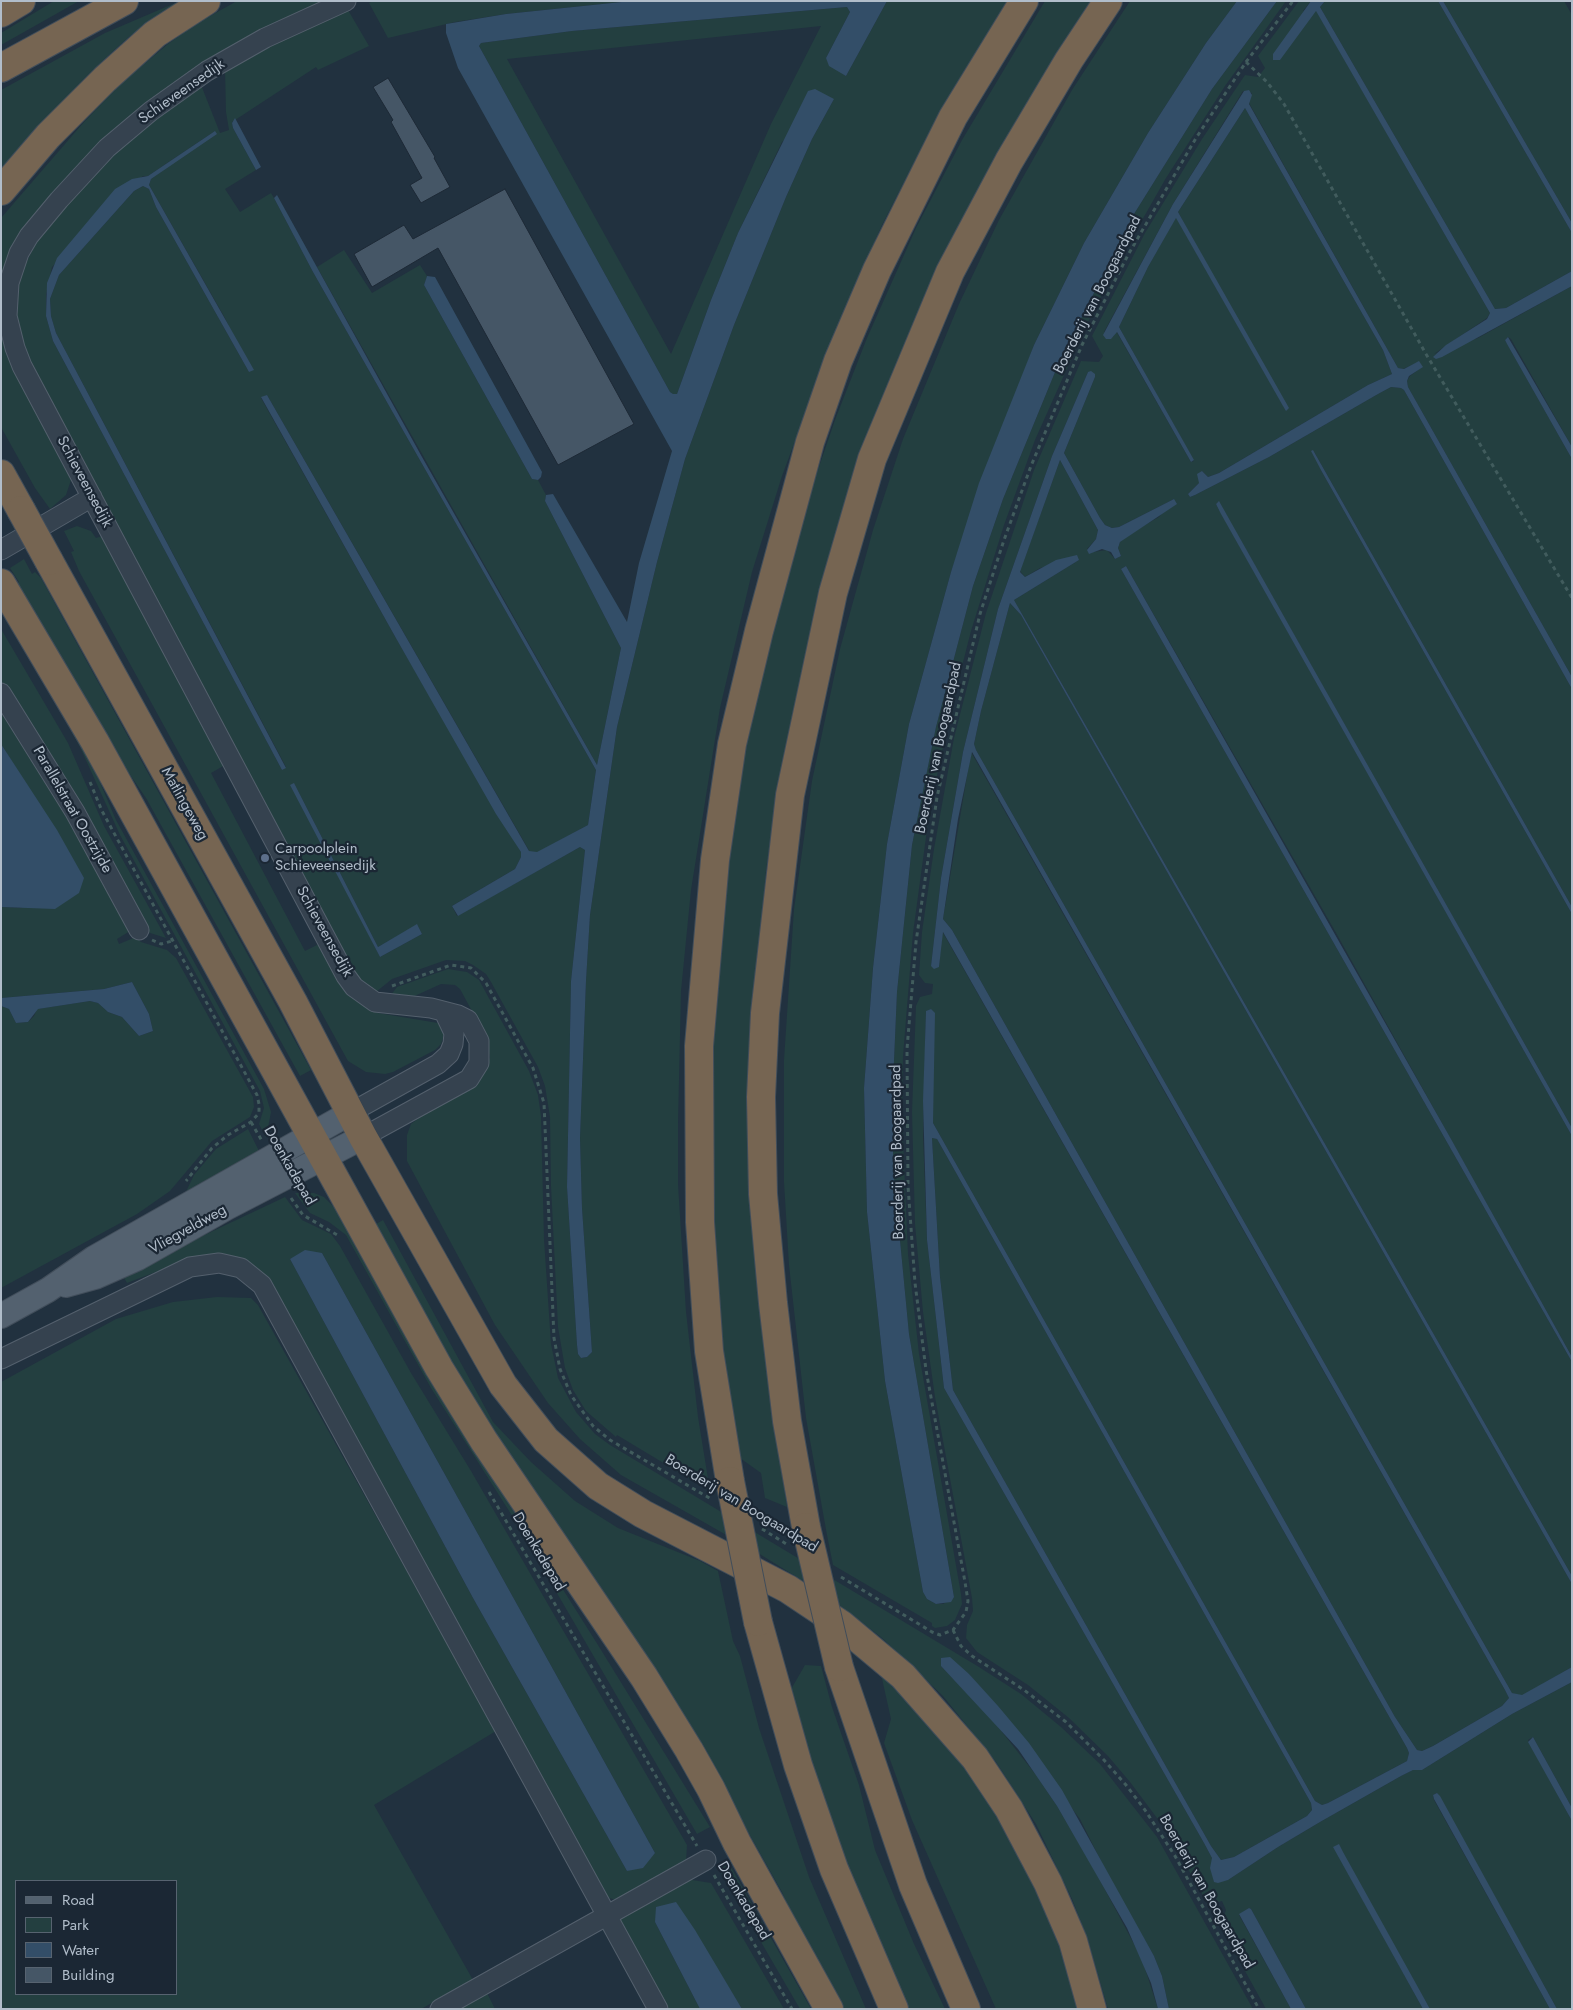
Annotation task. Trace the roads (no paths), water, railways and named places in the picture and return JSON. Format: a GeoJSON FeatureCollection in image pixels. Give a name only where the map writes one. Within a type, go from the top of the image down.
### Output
{"type":"FeatureCollection","features":[{"type":"Feature","properties":{"kind":"highway"},"geometry":{"type":"LineString","coordinates":[[1,13],[20,1]]}},
{"type":"Feature","properties":{"kind":"highway"},"geometry":{"type":"LineString","coordinates":[[1,68],[124,1]]}},
{"type":"Feature","properties":{"kind":"highway"},"geometry":{"type":"LineString","coordinates":[[1,191],[48,136],[105,79],[156,34],[206,1]]}},
{"type":"Feature","properties":{"kind":"highway"},"geometry":{"type":"LineString","coordinates":[[894,2009],[834,1869],[798,1765],[722,1491],[718,1412],[706,1311],[700,1222],[699,1046],[715,860],[732,744],[759,631],[810,442],[838,361],[877,270],[953,117],[1024,1]]}},
{"type":"Feature","properties":{"kind":"highway"},"geometry":{"type":"LineString","coordinates":[[966,2009],[913,1885],[839,1667],[798,1537],[763,1194],[762,1126],[765,1013],[790,795],[832,593],[872,459],[950,272],[1009,161],[1069,60],[1108,1]]}},
{"type":"Feature","properties":{"kind":"highway","name":"Matlingeweg"},"geometry":{"type":"LineString","coordinates":[[1,474],[293,1002],[363,1137],[494,1371],[546,1440],[591,1480],[624,1502],[788,1589],[842,1625],[903,1676],[975,1758],[1010,1809],[1048,1883],[1072,1941],[1092,2009]]}},
{"type":"Feature","properties":{"kind":"highway"},"geometry":{"type":"LineString","coordinates":[[2,585],[95,742],[406,1311],[474,1425],[628,1652],[689,1750],[711,1789],[737,1843],[829,2009]]}},
{"type":"Feature","properties":{"kind":"main road","name":"Vliegveldweg"},"geometry":{"type":"LineString","coordinates":[[1,1316],[48,1290],[94,1258],[269,1157],[350,1113]]}},
{"type":"Feature","properties":{"kind":"main road","name":"Vliegveldweg"},"geometry":{"type":"LineString","coordinates":[[48,1290],[95,1277],[138,1258],[228,1207],[282,1181],[363,1137]]}},
{"type":"Feature","properties":{"kind":"street","name":"Schieveensedijk"},"geometry":{"type":"LineString","coordinates":[[346,1],[265,38],[207,72],[151,111],[107,148],[49,212],[19,252],[12,269],[7,299],[7,316],[15,348],[346,976],[354,987],[375,1002],[444,1012],[468,1020],[480,1040],[480,1052],[475,1073],[459,1086],[363,1137]]}},
{"type":"Feature","properties":{"kind":"street"},"geometry":{"type":"LineString","coordinates":[[1,550],[92,497]]}},
{"type":"Feature","properties":{"kind":"street","name":"Parallelstraat Oostzijde"},"geometry":{"type":"LineString","coordinates":[[1,693],[56,778],[139,930]]}},
{"type":"Feature","properties":{"kind":"street"},"geometry":{"type":"LineString","coordinates":[[350,1113],[438,1064],[449,1054],[454,1038],[452,1026],[444,1012]]}},
{"type":"Feature","properties":{"kind":"street"},"geometry":{"type":"LineString","coordinates":[[1,1359],[190,1267],[218,1263],[241,1268],[262,1285],[658,2009]]}},
{"type":"Feature","properties":{"kind":"street"},"geometry":{"type":"LineString","coordinates":[[440,2009],[706,1860]]}},
{"type":"Feature","properties":{"kind":"water"},"geometry":{"type":"Polygon","coordinates":[[[631,1],[887,1],[846,76],[829,66],[826,58],[850,12],[847,7],[572,31],[481,43],[479,46],[670,392],[673,394],[677,394],[711,300],[738,233],[808,91],[815,89],[834,99],[812,139],[786,197],[734,325],[685,459],[657,562],[617,727],[590,915],[586,981],[580,1138],[582,1208],[592,1352],[587,1357],[581,1358],[578,1354],[577,1345],[567,1187],[571,981],[585,850],[580,847],[458,916],[452,906],[515,869],[521,857],[521,852],[496,814],[261,397],[267,395],[529,851],[537,852],[588,825],[596,770],[313,272],[274,198],[277,195],[422,457],[597,765],[621,648],[545,501],[546,495],[553,494],[627,622],[639,563],[672,451],[458,68],[446,33],[446,24],[506,14],[631,1]]]}},
{"type":"Feature","properties":{"kind":"water"},"geometry":{"type":"Polygon","coordinates":[[[1237,1],[1277,1],[1212,89],[1134,214],[1060,360],[1003,499],[973,586],[936,727],[912,845],[897,992],[893,1084],[893,1167],[909,1334],[954,1597],[951,1602],[936,1604],[927,1599],[923,1592],[885,1381],[867,1212],[864,1088],[873,968],[887,844],[909,724],[951,572],[979,483],[1034,345],[1084,243],[1148,133],[1206,43],[1237,1]]]}},
{"type":"Feature","properties":{"kind":"water"},"geometry":{"type":"Polygon","coordinates":[[[1311,1],[1325,1],[1320,7],[1495,309],[1506,308],[1572,271],[1572,286],[1442,357],[1436,359],[1433,357],[1446,345],[1487,319],[1490,313],[1316,11],[1280,60],[1273,60],[1273,54],[1311,1]]]}},
{"type":"Feature","properties":{"kind":"water"},"geometry":{"type":"Polygon","coordinates":[[[1438,1],[1443,1],[1572,223],[1572,233],[1438,1]]]}},
{"type":"Feature","properties":{"kind":"water"},"geometry":{"type":"Polygon","coordinates":[[[1249,90],[1252,95],[1249,104],[1398,368],[1404,369],[1419,361],[1423,367],[1409,376],[1407,381],[1408,387],[1572,677],[1572,689],[1404,390],[1401,388],[1391,387],[1269,457],[1195,495],[1190,497],[1188,494],[1199,483],[1197,474],[1202,471],[1208,477],[1219,473],[1368,385],[1392,374],[1383,350],[1245,108],[1178,212],[1289,408],[1286,411],[1176,218],[1148,267],[1119,327],[1194,460],[1191,462],[1117,332],[1111,339],[1106,339],[1103,335],[1173,204],[1244,91],[1249,90]]]}},
{"type":"Feature","properties":{"kind":"water"},"geometry":{"type":"Polygon","coordinates":[[[235,118],[261,167],[256,170],[233,128],[232,123],[235,118]]]}},
{"type":"Feature","properties":{"kind":"water"},"geometry":{"type":"Polygon","coordinates":[[[215,131],[217,134],[151,179],[149,185],[254,370],[249,372],[156,207],[149,189],[143,186],[134,191],[59,275],[50,299],[51,316],[56,333],[286,768],[282,770],[53,341],[46,316],[47,283],[57,258],[115,189],[132,179],[148,176],[215,131]]]}},
{"type":"Feature","properties":{"kind":"water"},"geometry":{"type":"Polygon","coordinates":[[[427,276],[435,277],[542,472],[538,480],[532,479],[424,285],[427,276]]]}},
{"type":"Feature","properties":{"kind":"water"},"geometry":{"type":"Polygon","coordinates":[[[1508,337],[1572,447],[1572,459],[1507,344],[1505,340],[1508,337]]]}},
{"type":"Feature","properties":{"kind":"water"},"geometry":{"type":"Polygon","coordinates":[[[1091,371],[1095,374],[1095,377],[1064,453],[1100,518],[1105,525],[1112,528],[1119,527],[1174,499],[1177,504],[1120,542],[1118,548],[1121,556],[1115,559],[1111,552],[1102,549],[1089,554],[1087,550],[1096,539],[1098,530],[1060,460],[1020,572],[1025,577],[1056,560],[1077,555],[1079,560],[1014,600],[1572,1576],[1572,1584],[1021,615],[1010,603],[981,711],[974,744],[976,750],[1512,1693],[1522,1695],[1572,1667],[1572,1682],[1512,1714],[1422,1770],[1413,1770],[1401,1776],[1278,1847],[1228,1880],[1218,1883],[1214,1882],[1210,1868],[1212,1858],[1204,1843],[944,1388],[927,1240],[923,1101],[926,1011],[931,1009],[935,1013],[933,1123],[1315,1801],[1322,1805],[1328,1803],[1407,1761],[1409,1753],[1407,1748],[943,932],[939,967],[934,969],[931,966],[941,878],[963,752],[998,609],[1052,456],[1088,372],[1091,371]],[[972,752],[958,819],[943,919],[952,930],[1395,1717],[1417,1750],[1422,1751],[1433,1746],[1502,1706],[1509,1698],[972,752]],[[932,1138],[940,1277],[953,1390],[1211,1846],[1221,1860],[1234,1857],[1307,1816],[1312,1810],[1311,1803],[937,1139],[932,1138]]]}},
{"type":"Feature","properties":{"kind":"water"},"geometry":{"type":"Polygon","coordinates":[[[1313,450],[1572,907],[1572,914],[1322,472],[1311,451],[1313,450]]]}},
{"type":"Feature","properties":{"kind":"water"},"geometry":{"type":"Polygon","coordinates":[[[1219,501],[1572,1128],[1572,1136],[1221,514],[1216,504],[1219,501]]]}},
{"type":"Feature","properties":{"kind":"water"},"geometry":{"type":"Polygon","coordinates":[[[1126,566],[1451,1139],[1572,1357],[1572,1362],[1121,569],[1126,566]]]}},
{"type":"Feature","properties":{"kind":"water"},"geometry":{"type":"Polygon","coordinates":[[[1,744],[57,830],[84,878],[79,893],[55,909],[1,907],[1,744]]]}},
{"type":"Feature","properties":{"kind":"water"},"geometry":{"type":"Polygon","coordinates":[[[294,783],[378,947],[417,924],[422,934],[380,957],[290,785],[294,783]]]}},
{"type":"Feature","properties":{"kind":"water"},"geometry":{"type":"Polygon","coordinates":[[[132,982],[149,1014],[153,1031],[139,1036],[122,1017],[108,1012],[98,1003],[90,1001],[38,1009],[28,1022],[16,1023],[9,1009],[1,1006],[1,998],[104,989],[132,982]]]}},
{"type":"Feature","properties":{"kind":"water"},"geometry":{"type":"Polygon","coordinates":[[[305,1250],[322,1253],[655,1853],[643,1868],[627,1871],[473,1598],[290,1259],[305,1250]]]}},
{"type":"Feature","properties":{"kind":"water"},"geometry":{"type":"Polygon","coordinates":[[[950,1657],[969,1674],[998,1706],[1029,1743],[1062,1790],[1154,1956],[1162,1976],[1169,2009],[1158,2009],[1151,1983],[1127,1928],[1057,1806],[1018,1749],[941,1666],[941,1658],[950,1657]]]}},
{"type":"Feature","properties":{"kind":"water"},"geometry":{"type":"Polygon","coordinates":[[[1533,1737],[1572,1808],[1572,1821],[1528,1742],[1533,1737]]]}},
{"type":"Feature","properties":{"kind":"water"},"geometry":{"type":"Polygon","coordinates":[[[1437,1793],[1557,2009],[1550,2009],[1434,1799],[1433,1795],[1437,1793]]]}},
{"type":"Feature","properties":{"kind":"water"},"geometry":{"type":"Polygon","coordinates":[[[1339,1844],[1430,2009],[1423,2009],[1333,1847],[1339,1844]]]}},
{"type":"Feature","properties":{"kind":"water"},"geometry":{"type":"Polygon","coordinates":[[[676,1902],[742,2009],[700,2009],[655,1922],[656,1907],[676,1902]]]}},
{"type":"Feature","properties":{"kind":"water"},"geometry":{"type":"Polygon","coordinates":[[[1249,1908],[1306,2009],[1291,2009],[1239,1914],[1249,1908]]]}},
{"type":"Feature","properties":{"kind":"place","name":"Carpoolplein Schieveensedijk"},"geometry":{"type":"Point","coordinates":[265,858]}}]}
